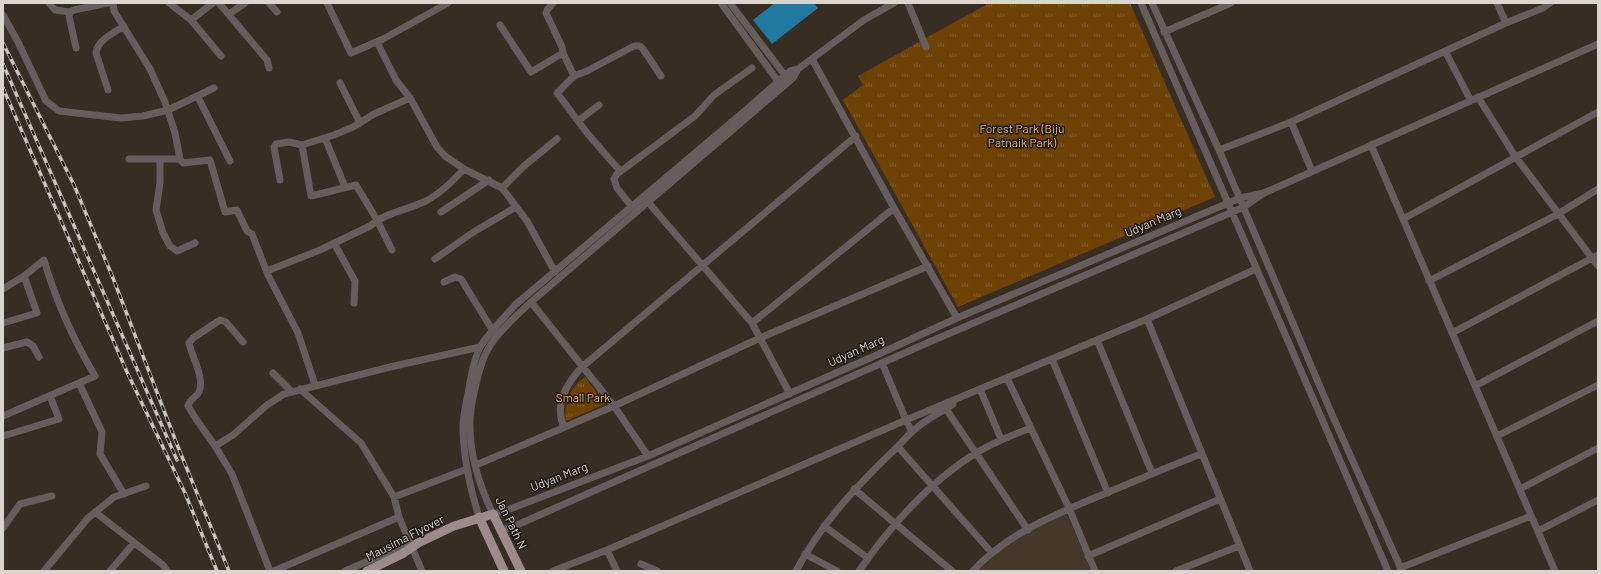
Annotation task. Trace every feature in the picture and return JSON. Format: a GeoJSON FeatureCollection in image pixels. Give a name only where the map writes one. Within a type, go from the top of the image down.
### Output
{"type":"FeatureCollection","features":[{"type":"Feature","properties":{"kind":"main road","name":"Jan Path N"},"geometry":{"type":"LineString","coordinates":[[493,514],[500,531],[521,571]]}},
{"type":"Feature","properties":{"kind":"main road","name":"Udyan Marg"},"geometry":{"type":"LineString","coordinates":[[479,518],[493,514]]}},
{"type":"Feature","properties":{"kind":"main road","name":"Mausima Flyover"},"geometry":{"type":"LineString","coordinates":[[367,571],[402,554],[414,543],[454,526],[479,518]]}},
{"type":"Feature","properties":{"kind":"main road"},"geometry":{"type":"LineString","coordinates":[[479,518],[504,571]]}},
{"type":"Feature","properties":{"kind":"main road","name":"Udyan Marg"},"geometry":{"type":"LineString","coordinates":[[488,536],[500,531]]}},
{"type":"Feature","properties":{"kind":"street"},"geometry":{"type":"LineString","coordinates":[[49,3],[55,10],[70,12],[108,3]]}},
{"type":"Feature","properties":{"kind":"street"},"geometry":{"type":"LineString","coordinates":[[113,3],[114,11],[150,69],[168,110],[175,133],[180,159],[183,163],[210,160],[225,212],[237,210],[247,231],[252,234],[267,271],[298,333],[316,385]]}},
{"type":"Feature","properties":{"kind":"street"},"geometry":{"type":"LineString","coordinates":[[169,3],[191,20],[222,56]]}},
{"type":"Feature","properties":{"kind":"street"},"geometry":{"type":"LineString","coordinates":[[191,20],[213,3]]}},
{"type":"Feature","properties":{"kind":"street"},"geometry":{"type":"LineString","coordinates":[[219,3],[267,60],[269,68]]}},
{"type":"Feature","properties":{"kind":"street"},"geometry":{"type":"LineString","coordinates":[[229,14],[245,3]]}},
{"type":"Feature","properties":{"kind":"street"},"geometry":{"type":"LineString","coordinates":[[269,3],[277,12]]}},
{"type":"Feature","properties":{"kind":"street"},"geometry":{"type":"LineString","coordinates":[[328,3],[351,53],[377,42],[448,3]]}},
{"type":"Feature","properties":{"kind":"street"},"geometry":{"type":"LineString","coordinates":[[553,3],[547,10],[546,14],[574,76]]}},
{"type":"Feature","properties":{"kind":"street"},"geometry":{"type":"LineString","coordinates":[[721,3],[780,84]]}},
{"type":"Feature","properties":{"kind":"street"},"geometry":{"type":"LineString","coordinates":[[730,3],[787,79]]}},
{"type":"Feature","properties":{"kind":"street"},"geometry":{"type":"LineString","coordinates":[[496,332],[515,305],[632,206],[780,84],[787,79],[793,78],[798,69],[838,38],[864,20],[894,3]]}},
{"type":"Feature","properties":{"kind":"street"},"geometry":{"type":"LineString","coordinates":[[908,3],[926,47]]}},
{"type":"Feature","properties":{"kind":"street"},"geometry":{"type":"LineString","coordinates":[[1141,3],[1386,570]]}},
{"type":"Feature","properties":{"kind":"street"},"geometry":{"type":"LineString","coordinates":[[1152,3],[1219,150],[1330,410],[1401,569],[1531,516]]}},
{"type":"Feature","properties":{"kind":"street"},"geometry":{"type":"LineString","coordinates":[[1164,32],[1231,3]]}},
{"type":"Feature","properties":{"kind":"street"},"geometry":{"type":"LineString","coordinates":[[1497,3],[1506,23]]}},
{"type":"Feature","properties":{"kind":"street"},"geometry":{"type":"LineString","coordinates":[[1219,150],[1291,122],[1506,23],[1543,8],[1550,3]]}},
{"type":"Feature","properties":{"kind":"street"},"geometry":{"type":"LineString","coordinates":[[70,12],[69,16],[76,48]]}},
{"type":"Feature","properties":{"kind":"street"},"geometry":{"type":"LineString","coordinates":[[3,15],[18,42],[46,101],[55,109],[78,114],[94,114],[121,118],[143,116],[168,110],[198,97],[214,88]]}},
{"type":"Feature","properties":{"kind":"street"},"geometry":{"type":"LineString","coordinates":[[500,25],[531,72],[563,53]]}},
{"type":"Feature","properties":{"kind":"street"},"geometry":{"type":"LineString","coordinates":[[108,90],[96,53],[96,48],[100,43],[124,26]]}},
{"type":"Feature","properties":{"kind":"street"},"geometry":{"type":"LineString","coordinates":[[377,42],[396,80],[410,98],[437,147],[445,156],[464,169],[489,180],[502,188],[527,221],[555,272]]}},
{"type":"Feature","properties":{"kind":"street"},"geometry":{"type":"LineString","coordinates":[[1264,193],[1598,44]]}},
{"type":"Feature","properties":{"kind":"street"},"geometry":{"type":"LineString","coordinates":[[620,171],[578,121],[557,93],[574,76],[637,45],[643,49],[661,76]]}},
{"type":"Feature","properties":{"kind":"street"},"geometry":{"type":"LineString","coordinates":[[1445,51],[1471,101]]}},
{"type":"Feature","properties":{"kind":"street"},"geometry":{"type":"LineString","coordinates":[[812,59],[856,136],[894,208],[957,318]]}},
{"type":"Feature","properties":{"kind":"street"},"geometry":{"type":"LineString","coordinates":[[632,206],[614,182],[614,179],[620,171],[695,116],[714,96],[752,68]]}},
{"type":"Feature","properties":{"kind":"street"},"geometry":{"type":"LineString","coordinates":[[340,83],[360,122]]}},
{"type":"Feature","properties":{"kind":"street"},"geometry":{"type":"LineString","coordinates":[[215,446],[233,435],[267,405],[284,394],[316,385],[480,347],[780,84]]}},
{"type":"Feature","properties":{"kind":"street"},"geometry":{"type":"LineString","coordinates":[[198,97],[230,161]]}},
{"type":"Feature","properties":{"kind":"street"},"geometry":{"type":"LineString","coordinates":[[1478,97],[1516,156],[1558,214],[1595,257],[1598,266]]}},
{"type":"Feature","properties":{"kind":"street"},"geometry":{"type":"LineString","coordinates":[[280,180],[274,148],[276,144],[288,142],[302,145],[325,138],[410,98]]}},
{"type":"Feature","properties":{"kind":"street"},"geometry":{"type":"LineString","coordinates":[[578,121],[598,105]]}},
{"type":"Feature","properties":{"kind":"street"},"geometry":{"type":"LineString","coordinates":[[1403,219],[1598,112]]}},
{"type":"Feature","properties":{"kind":"street"},"geometry":{"type":"LineString","coordinates":[[1291,122],[1312,171]]}},
{"type":"Feature","properties":{"kind":"street"},"geometry":{"type":"LineString","coordinates":[[564,427],[559,412],[563,398],[568,385],[582,367],[856,136]]}},
{"type":"Feature","properties":{"kind":"street"},"geometry":{"type":"LineString","coordinates":[[325,138],[345,187]]}},
{"type":"Feature","properties":{"kind":"street"},"geometry":{"type":"LineString","coordinates":[[502,188],[524,166],[557,139]]}},
{"type":"Feature","properties":{"kind":"street"},"geometry":{"type":"LineString","coordinates":[[302,145],[311,196],[356,185],[377,220],[392,250]]}},
{"type":"Feature","properties":{"kind":"street"},"geometry":{"type":"LineString","coordinates":[[1371,145],[1555,571]]}},
{"type":"Feature","properties":{"kind":"street"},"geometry":{"type":"LineString","coordinates":[[128,159],[180,159]]}},
{"type":"Feature","properties":{"kind":"street"},"geometry":{"type":"LineString","coordinates":[[160,159],[160,184],[156,210],[163,233],[170,246],[177,251],[195,242]]}},
{"type":"Feature","properties":{"kind":"street"},"geometry":{"type":"LineString","coordinates":[[267,271],[334,243],[370,226],[377,220],[425,201],[436,195],[464,169]]}},
{"type":"Feature","properties":{"kind":"street"},"geometry":{"type":"LineString","coordinates":[[441,212],[489,180]]}},
{"type":"Feature","properties":{"kind":"street"},"geometry":{"type":"LineString","coordinates":[[1430,281],[1558,214],[1598,189]]}},
{"type":"Feature","properties":{"kind":"street","name":"Udyan Marg"},"geometry":{"type":"LineString","coordinates":[[493,514],[510,509],[648,456],[790,394],[957,318],[1240,198],[1264,193]]}},
{"type":"Feature","properties":{"kind":"street","name":"Udyan Marg"},"geometry":{"type":"LineString","coordinates":[[500,531],[517,525],[986,317],[1244,207],[1264,193]]}},
{"type":"Feature","properties":{"kind":"street"},"geometry":{"type":"LineString","coordinates":[[648,201],[752,323],[790,394]]}},
{"type":"Feature","properties":{"kind":"street"},"geometry":{"type":"LineString","coordinates":[[435,259],[472,233],[516,207]]}},
{"type":"Feature","properties":{"kind":"street"},"geometry":{"type":"LineString","coordinates":[[752,323],[894,208]]}},
{"type":"Feature","properties":{"kind":"street"},"geometry":{"type":"LineString","coordinates":[[334,243],[355,281],[354,303]]}},
{"type":"Feature","properties":{"kind":"street"},"geometry":{"type":"LineString","coordinates":[[1452,333],[1595,257]]}},
{"type":"Feature","properties":{"kind":"street"},"geometry":{"type":"LineString","coordinates":[[3,289],[24,276],[44,260],[58,302],[80,351],[95,376],[3,416]]}},
{"type":"Feature","properties":{"kind":"street"},"geometry":{"type":"LineString","coordinates":[[476,465],[614,406],[760,338],[928,266]]}},
{"type":"Feature","properties":{"kind":"street"},"geometry":{"type":"LineString","coordinates":[[553,571],[607,550],[906,420],[1098,340],[1256,269]]}},
{"type":"Feature","properties":{"kind":"street"},"geometry":{"type":"LineString","coordinates":[[3,323],[36,313],[24,276]]}},
{"type":"Feature","properties":{"kind":"street"},"geometry":{"type":"LineString","coordinates":[[444,282],[454,277],[460,279],[496,332]]}},
{"type":"Feature","properties":{"kind":"street"},"geometry":{"type":"LineString","coordinates":[[531,302],[614,406],[648,456]]}},
{"type":"Feature","properties":{"kind":"street"},"geometry":{"type":"LineString","coordinates":[[981,308],[986,317]]}},
{"type":"Feature","properties":{"kind":"street"},"geometry":{"type":"LineString","coordinates":[[1146,319],[1250,571]]}},
{"type":"Feature","properties":{"kind":"street"},"geometry":{"type":"LineString","coordinates":[[243,342],[226,322],[220,320],[193,338],[189,343],[199,375],[200,389],[198,393],[190,400],[188,406],[232,474],[270,571]]}},
{"type":"Feature","properties":{"kind":"street"},"geometry":{"type":"LineString","coordinates":[[1475,386],[1598,321]]}},
{"type":"Feature","properties":{"kind":"street","name":"Jan Path N"},"geometry":{"type":"LineString","coordinates":[[493,514],[480,484],[471,444],[470,426],[471,408],[477,378],[483,359],[496,332]]}},
{"type":"Feature","properties":{"kind":"street"},"geometry":{"type":"LineString","coordinates":[[1098,340],[1152,473]]}},
{"type":"Feature","properties":{"kind":"street"},"geometry":{"type":"LineString","coordinates":[[3,348],[27,342],[33,346],[39,357]]}},
{"type":"Feature","properties":{"kind":"street"},"geometry":{"type":"LineString","coordinates":[[479,518],[467,469],[463,425],[471,378],[480,347]]}},
{"type":"Feature","properties":{"kind":"street"},"geometry":{"type":"LineString","coordinates":[[1052,359],[1108,493]]}},
{"type":"Feature","properties":{"kind":"street"},"geometry":{"type":"LineString","coordinates":[[882,363],[912,432]]}},
{"type":"Feature","properties":{"kind":"street"},"geometry":{"type":"LineString","coordinates":[[273,373],[292,392]]}},
{"type":"Feature","properties":{"kind":"street"},"geometry":{"type":"LineString","coordinates":[[1007,378],[1069,508],[1095,571]]}},
{"type":"Feature","properties":{"kind":"street"},"geometry":{"type":"LineString","coordinates":[[79,383],[102,432],[100,454],[124,494]]}},
{"type":"Feature","properties":{"kind":"street"},"geometry":{"type":"LineString","coordinates":[[1497,436],[1598,385]]}},
{"type":"Feature","properties":{"kind":"street"},"geometry":{"type":"LineString","coordinates":[[300,389],[361,443],[394,497],[399,517],[414,543],[422,571]]}},
{"type":"Feature","properties":{"kind":"street"},"geometry":{"type":"LineString","coordinates":[[980,389],[1001,439]]}},
{"type":"Feature","properties":{"kind":"street"},"geometry":{"type":"LineString","coordinates":[[3,436],[59,419],[50,396]]}},
{"type":"Feature","properties":{"kind":"street"},"geometry":{"type":"LineString","coordinates":[[796,571],[805,554],[824,526],[854,489],[926,420],[963,397]]}},
{"type":"Feature","properties":{"kind":"street"},"geometry":{"type":"LineString","coordinates":[[946,408],[1028,530]]}},
{"type":"Feature","properties":{"kind":"street"},"geometry":{"type":"LineString","coordinates":[[860,571],[868,558],[895,524],[932,486],[976,453],[1001,439],[1031,428]]}},
{"type":"Feature","properties":{"kind":"street"},"geometry":{"type":"LineString","coordinates":[[898,447],[992,553]]}},
{"type":"Feature","properties":{"kind":"street"},"geometry":{"type":"LineString","coordinates":[[1520,489],[1598,448]]}},
{"type":"Feature","properties":{"kind":"street"},"geometry":{"type":"LineString","coordinates":[[973,571],[992,553],[1028,530],[1069,508],[1201,454]]}},
{"type":"Feature","properties":{"kind":"street"},"geometry":{"type":"LineString","coordinates":[[394,497],[467,469]]}},
{"type":"Feature","properties":{"kind":"street"},"geometry":{"type":"LineString","coordinates":[[44,571],[88,518],[95,512],[114,497],[146,486]]}},
{"type":"Feature","properties":{"kind":"street"},"geometry":{"type":"LineString","coordinates":[[854,489],[952,571]]}},
{"type":"Feature","properties":{"kind":"street"},"geometry":{"type":"LineString","coordinates":[[3,528],[20,504],[52,496]]}},
{"type":"Feature","properties":{"kind":"street"},"geometry":{"type":"LineString","coordinates":[[1088,556],[1220,499]]}},
{"type":"Feature","properties":{"kind":"street"},"geometry":{"type":"LineString","coordinates":[[1538,531],[1598,500]]}},
{"type":"Feature","properties":{"kind":"street"},"geometry":{"type":"LineString","coordinates":[[95,512],[163,565],[167,571]]}},
{"type":"Feature","properties":{"kind":"street"},"geometry":{"type":"LineString","coordinates":[[274,571],[399,517]]}},
{"type":"Feature","properties":{"kind":"street"},"geometry":{"type":"LineString","coordinates":[[824,526],[868,558]]}},
{"type":"Feature","properties":{"kind":"street"},"geometry":{"type":"LineString","coordinates":[[110,571],[134,543]]}},
{"type":"Feature","properties":{"kind":"street"},"geometry":{"type":"LineString","coordinates":[[346,571],[414,543]]}},
{"type":"Feature","properties":{"kind":"street"},"geometry":{"type":"LineString","coordinates":[[1176,571],[1239,546]]}},
{"type":"Feature","properties":{"kind":"street"},"geometry":{"type":"LineString","coordinates":[[607,550],[616,571]]}},
{"type":"Feature","properties":{"kind":"street"},"geometry":{"type":"LineString","coordinates":[[805,554],[837,571]]}},
{"type":"Feature","properties":{"kind":"street"},"geometry":{"type":"LineString","coordinates":[[641,564],[657,571]]}},
{"type":"Feature","properties":{"kind":"shaded area"},"geometry":{"type":"Polygon","coordinates":[[[1066,512],[1091,571],[978,571],[1000,551],[1024,534],[1066,512]]]}},
{"type":"Feature","properties":{"kind":"green space","name":"Forest Park (Biju Patnaik Park)"},"geometry":{"type":"Polygon","coordinates":[[[989,3],[1130,3],[1215,197],[958,307],[843,100],[863,85],[858,76],[989,3]]]}},
{"type":"Feature","properties":{"kind":"green space","name":"Small Park"},"geometry":{"type":"Polygon","coordinates":[[[585,377],[605,404],[566,421],[565,415],[569,396],[575,386],[585,377]]]}},
{"type":"Feature","properties":{"kind":"water"},"geometry":{"type":"Polygon","coordinates":[[[775,3],[814,3],[818,8],[772,44],[753,20],[775,3]]]}},
{"type":"Feature","properties":{"kind":"railway"},"geometry":{"type":"LineString","coordinates":[[3,43],[74,185],[113,278],[178,447],[229,571]]}},
{"type":"Feature","properties":{"kind":"railway"},"geometry":{"type":"LineString","coordinates":[[3,64],[177,460]]}},
{"type":"Feature","properties":{"kind":"railway"},"geometry":{"type":"LineString","coordinates":[[3,88],[127,372],[185,493],[217,571]]}}]}
